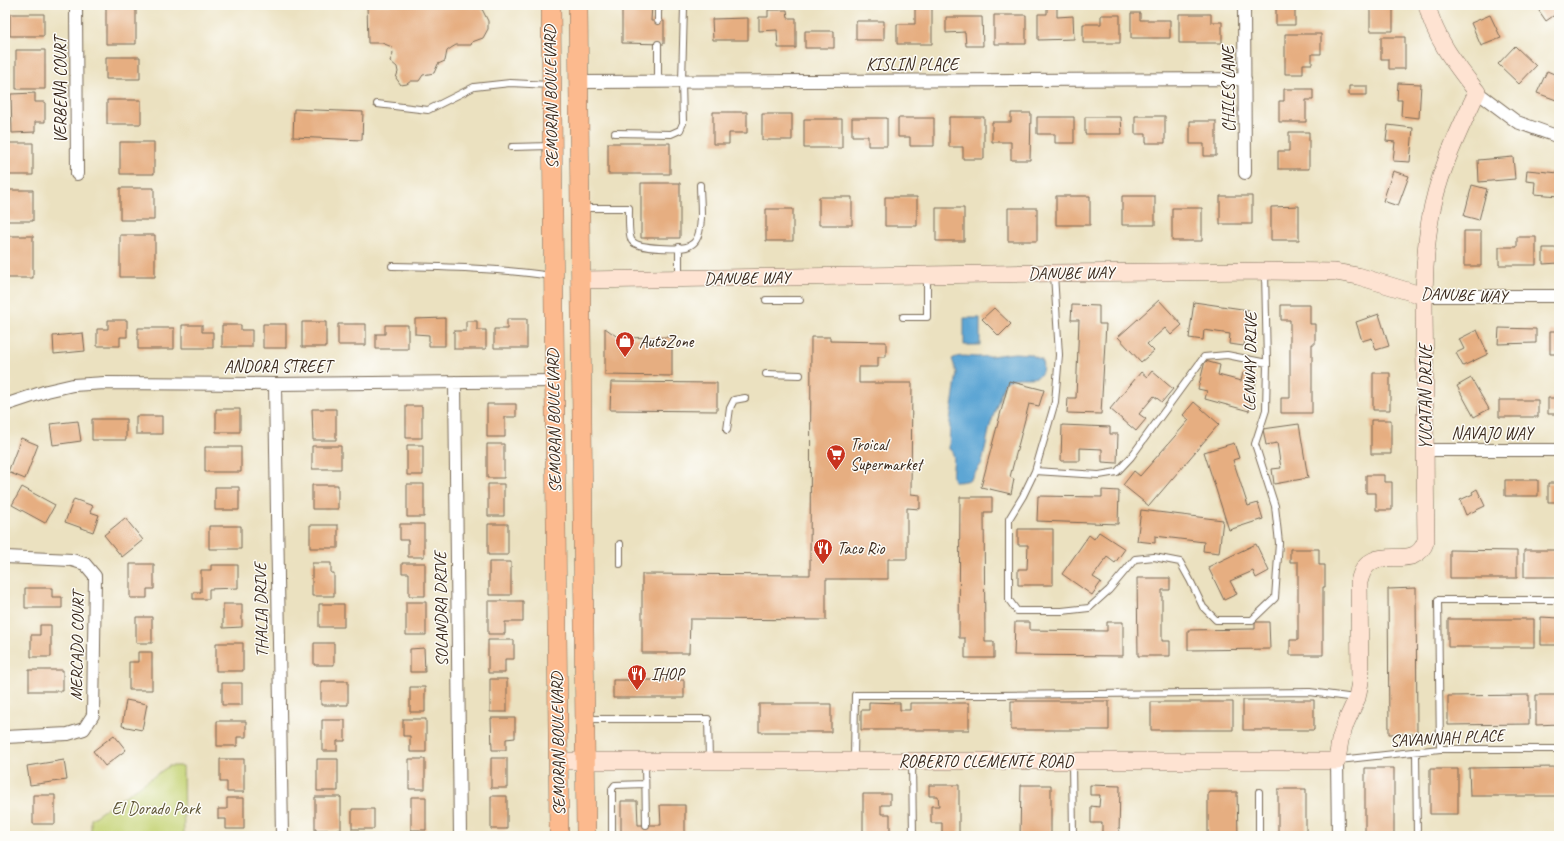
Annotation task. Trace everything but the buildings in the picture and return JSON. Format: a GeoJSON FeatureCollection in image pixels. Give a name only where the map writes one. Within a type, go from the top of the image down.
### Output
{"type":"FeatureCollection","features":[{"type":"Feature","properties":{"kind":"main road","name":"SEMORAN BOULEVARD"},"geometry":{"type":"LineString","coordinates":[[550,5],[559,836]]}},
{"type":"Feature","properties":{"kind":"main road","name":"SEMORAN BOULEVARD"},"geometry":{"type":"LineString","coordinates":[[578,5],[586,836]]}},
{"type":"Feature","properties":{"kind":"main road"},"geometry":{"type":"LineString","coordinates":[[553,237],[560,258],[570,272],[580,280]]}},
{"type":"Feature","properties":{"kind":"main road"},"geometry":{"type":"LineString","coordinates":[[553,276],[566,283],[574,293],[581,318]]}},
{"type":"Feature","properties":{"kind":"street","name":"VERBENA COURT"},"geometry":{"type":"LineString","coordinates":[[76,5],[77,174]]}},
{"type":"Feature","properties":{"kind":"street","name":"CHILES LANE"},"geometry":{"type":"LineString","coordinates":[[1244,5],[1245,173]]}},
{"type":"Feature","properties":{"kind":"street"},"geometry":{"type":"LineString","coordinates":[[1427,5],[1430,16],[1445,50],[1477,92],[1517,122],[1559,137]]}},
{"type":"Feature","properties":{"kind":"street","name":"KISLIN PLACE"},"geometry":{"type":"LineString","coordinates":[[578,82],[1245,80]]}},
{"type":"Feature","properties":{"kind":"street","name":"YUCATAN DRIVE"},"geometry":{"type":"LineString","coordinates":[[1337,761],[1340,740],[1357,698],[1360,682],[1359,582],[1361,573],[1366,565],[1372,560],[1382,558],[1410,557],[1416,555],[1424,548],[1426,540],[1424,296],[1430,219],[1437,189],[1457,134],[1477,92]]}},
{"type":"Feature","properties":{"kind":"street","name":"DANUBE WAY"},"geometry":{"type":"LineString","coordinates":[[580,280],[1054,273],[1265,271],[1335,272],[1358,276],[1424,296],[1559,296]]}},
{"type":"Feature","properties":{"kind":"street","name":"ANDORA STREET"},"geometry":{"type":"LineString","coordinates":[[5,405],[47,391],[73,385],[104,383],[275,384],[554,381]]}},
{"type":"Feature","properties":{"kind":"street","name":"SOLANDRA DRIVE"},"geometry":{"type":"LineString","coordinates":[[455,382],[460,836]]}},
{"type":"Feature","properties":{"kind":"street","name":"THALIA DRIVE"},"geometry":{"type":"LineString","coordinates":[[275,384],[282,836]]}},
{"type":"Feature","properties":{"kind":"street","name":"NAVAJO WAY"},"geometry":{"type":"LineString","coordinates":[[1425,450],[1559,450]]}},
{"type":"Feature","properties":{"kind":"street","name":"MERCADO COURT"},"geometry":{"type":"LineString","coordinates":[[5,557],[72,560],[85,564],[95,576],[94,715],[84,729],[68,734],[5,736]]}},
{"type":"Feature","properties":{"kind":"street","name":"ROBERTO CLEMENTE ROAD"},"geometry":{"type":"LineString","coordinates":[[559,761],[1337,761]]}},
{"type":"Feature","properties":{"kind":"street"},"geometry":{"type":"LineString","coordinates":[[1337,761],[1338,836]]}},
{"type":"Feature","properties":{"kind":"lane"},"geometry":{"type":"LineString","coordinates":[[658,21],[658,10],[661,5]]}},
{"type":"Feature","properties":{"kind":"lane"},"geometry":{"type":"LineString","coordinates":[[615,133],[671,134],[680,130],[683,123],[682,81],[684,7],[682,5]]}},
{"type":"Feature","properties":{"kind":"lane"},"geometry":{"type":"LineString","coordinates":[[658,44],[658,82]]}},
{"type":"Feature","properties":{"kind":"lane"},"geometry":{"type":"LineString","coordinates":[[377,104],[428,110],[474,87],[510,84],[551,85]]}},
{"type":"Feature","properties":{"kind":"lane"},"geometry":{"type":"LineString","coordinates":[[512,147],[552,146]]}},
{"type":"Feature","properties":{"kind":"lane"},"geometry":{"type":"LineString","coordinates":[[580,208],[629,208],[630,238],[633,243],[640,246],[660,248],[688,246],[696,240],[700,229],[700,185]]}},
{"type":"Feature","properties":{"kind":"lane"},"geometry":{"type":"LineString","coordinates":[[679,247],[679,279]]}},
{"type":"Feature","properties":{"kind":"lane"},"geometry":{"type":"LineString","coordinates":[[392,266],[466,267],[529,272],[553,276]]}},
{"type":"Feature","properties":{"kind":"lane","name":"LENWAY DRIVE"},"geometry":{"type":"LineString","coordinates":[[1035,471],[1023,496],[1009,519],[1009,600],[1017,611],[1062,611],[1088,608],[1109,590],[1135,560],[1154,556],[1180,562],[1203,607],[1216,620],[1252,620],[1275,598],[1279,543],[1275,506],[1255,444],[1266,410],[1267,363],[1265,271]]}},
{"type":"Feature","properties":{"kind":"lane"},"geometry":{"type":"LineString","coordinates":[[1054,273],[1059,355],[1055,402],[1035,471],[1099,475],[1117,472],[1132,457],[1204,357],[1227,354],[1267,363]]}},
{"type":"Feature","properties":{"kind":"lane"},"geometry":{"type":"LineString","coordinates":[[903,317],[927,317],[927,275]]}},
{"type":"Feature","properties":{"kind":"lane"},"geometry":{"type":"LineString","coordinates":[[766,300],[800,300]]}},
{"type":"Feature","properties":{"kind":"lane"},"geometry":{"type":"LineString","coordinates":[[766,374],[800,375]]}},
{"type":"Feature","properties":{"kind":"lane"},"geometry":{"type":"LineString","coordinates":[[726,430],[730,408],[734,400],[745,398]]}},
{"type":"Feature","properties":{"kind":"lane"},"geometry":{"type":"LineString","coordinates":[[620,544],[620,564]]}},
{"type":"Feature","properties":{"kind":"lane"},"geometry":{"type":"LineString","coordinates":[[1440,749],[1438,600],[1559,600]]}},
{"type":"Feature","properties":{"kind":"lane"},"geometry":{"type":"LineString","coordinates":[[854,761],[855,695],[1310,692],[1357,698]]}},
{"type":"Feature","properties":{"kind":"lane"},"geometry":{"type":"LineString","coordinates":[[585,719],[708,719],[709,761]]}},
{"type":"Feature","properties":{"kind":"lane","name":"SAVANNAH PLACE"},"geometry":{"type":"LineString","coordinates":[[1337,761],[1440,749],[1559,749]]}},
{"type":"Feature","properties":{"kind":"lane"},"geometry":{"type":"LineString","coordinates":[[1416,752],[1417,836]]}},
{"type":"Feature","properties":{"kind":"lane"},"geometry":{"type":"LineString","coordinates":[[1072,760],[1073,836]]}},
{"type":"Feature","properties":{"kind":"lane"},"geometry":{"type":"LineString","coordinates":[[645,761],[646,825]]}},
{"type":"Feature","properties":{"kind":"lane"},"geometry":{"type":"LineString","coordinates":[[912,761],[913,836]]}},
{"type":"Feature","properties":{"kind":"lane"},"geometry":{"type":"LineString","coordinates":[[612,836],[612,789],[615,785],[646,784]]}},
{"type":"Feature","properties":{"kind":"lane"},"geometry":{"type":"LineString","coordinates":[[1259,792],[1259,836]]}},
{"type":"Feature","properties":{"kind":"green space","name":"El Dorado Park"},"geometry":{"type":"Polygon","coordinates":[[[169,766],[183,766],[184,836],[91,836],[91,819],[169,766]]]}},
{"type":"Feature","properties":{"kind":"water"},"geometry":{"type":"Polygon","coordinates":[[[964,318],[980,318],[980,345],[964,345],[964,318]]]}},
{"type":"Feature","properties":{"kind":"water"},"geometry":{"type":"Polygon","coordinates":[[[1015,353],[1029,354],[1042,360],[1043,369],[1040,375],[1036,377],[1016,378],[1009,380],[1004,384],[990,426],[982,463],[970,480],[959,482],[954,481],[954,459],[952,452],[949,449],[950,421],[957,373],[952,359],[961,356],[982,357],[1015,353]]]}},
{"type":"Feature","properties":{"kind":"place","name":"AutoZone"},"geometry":{"type":"Point","coordinates":[625,358]}},
{"type":"Feature","properties":{"kind":"place","name":"Troical Supermarket"},"geometry":{"type":"Point","coordinates":[836,471]}},
{"type":"Feature","properties":{"kind":"place","name":"Taco Rio"},"geometry":{"type":"Point","coordinates":[823,565]}},
{"type":"Feature","properties":{"kind":"place","name":"IHOP"},"geometry":{"type":"Point","coordinates":[637,691]}}]}
